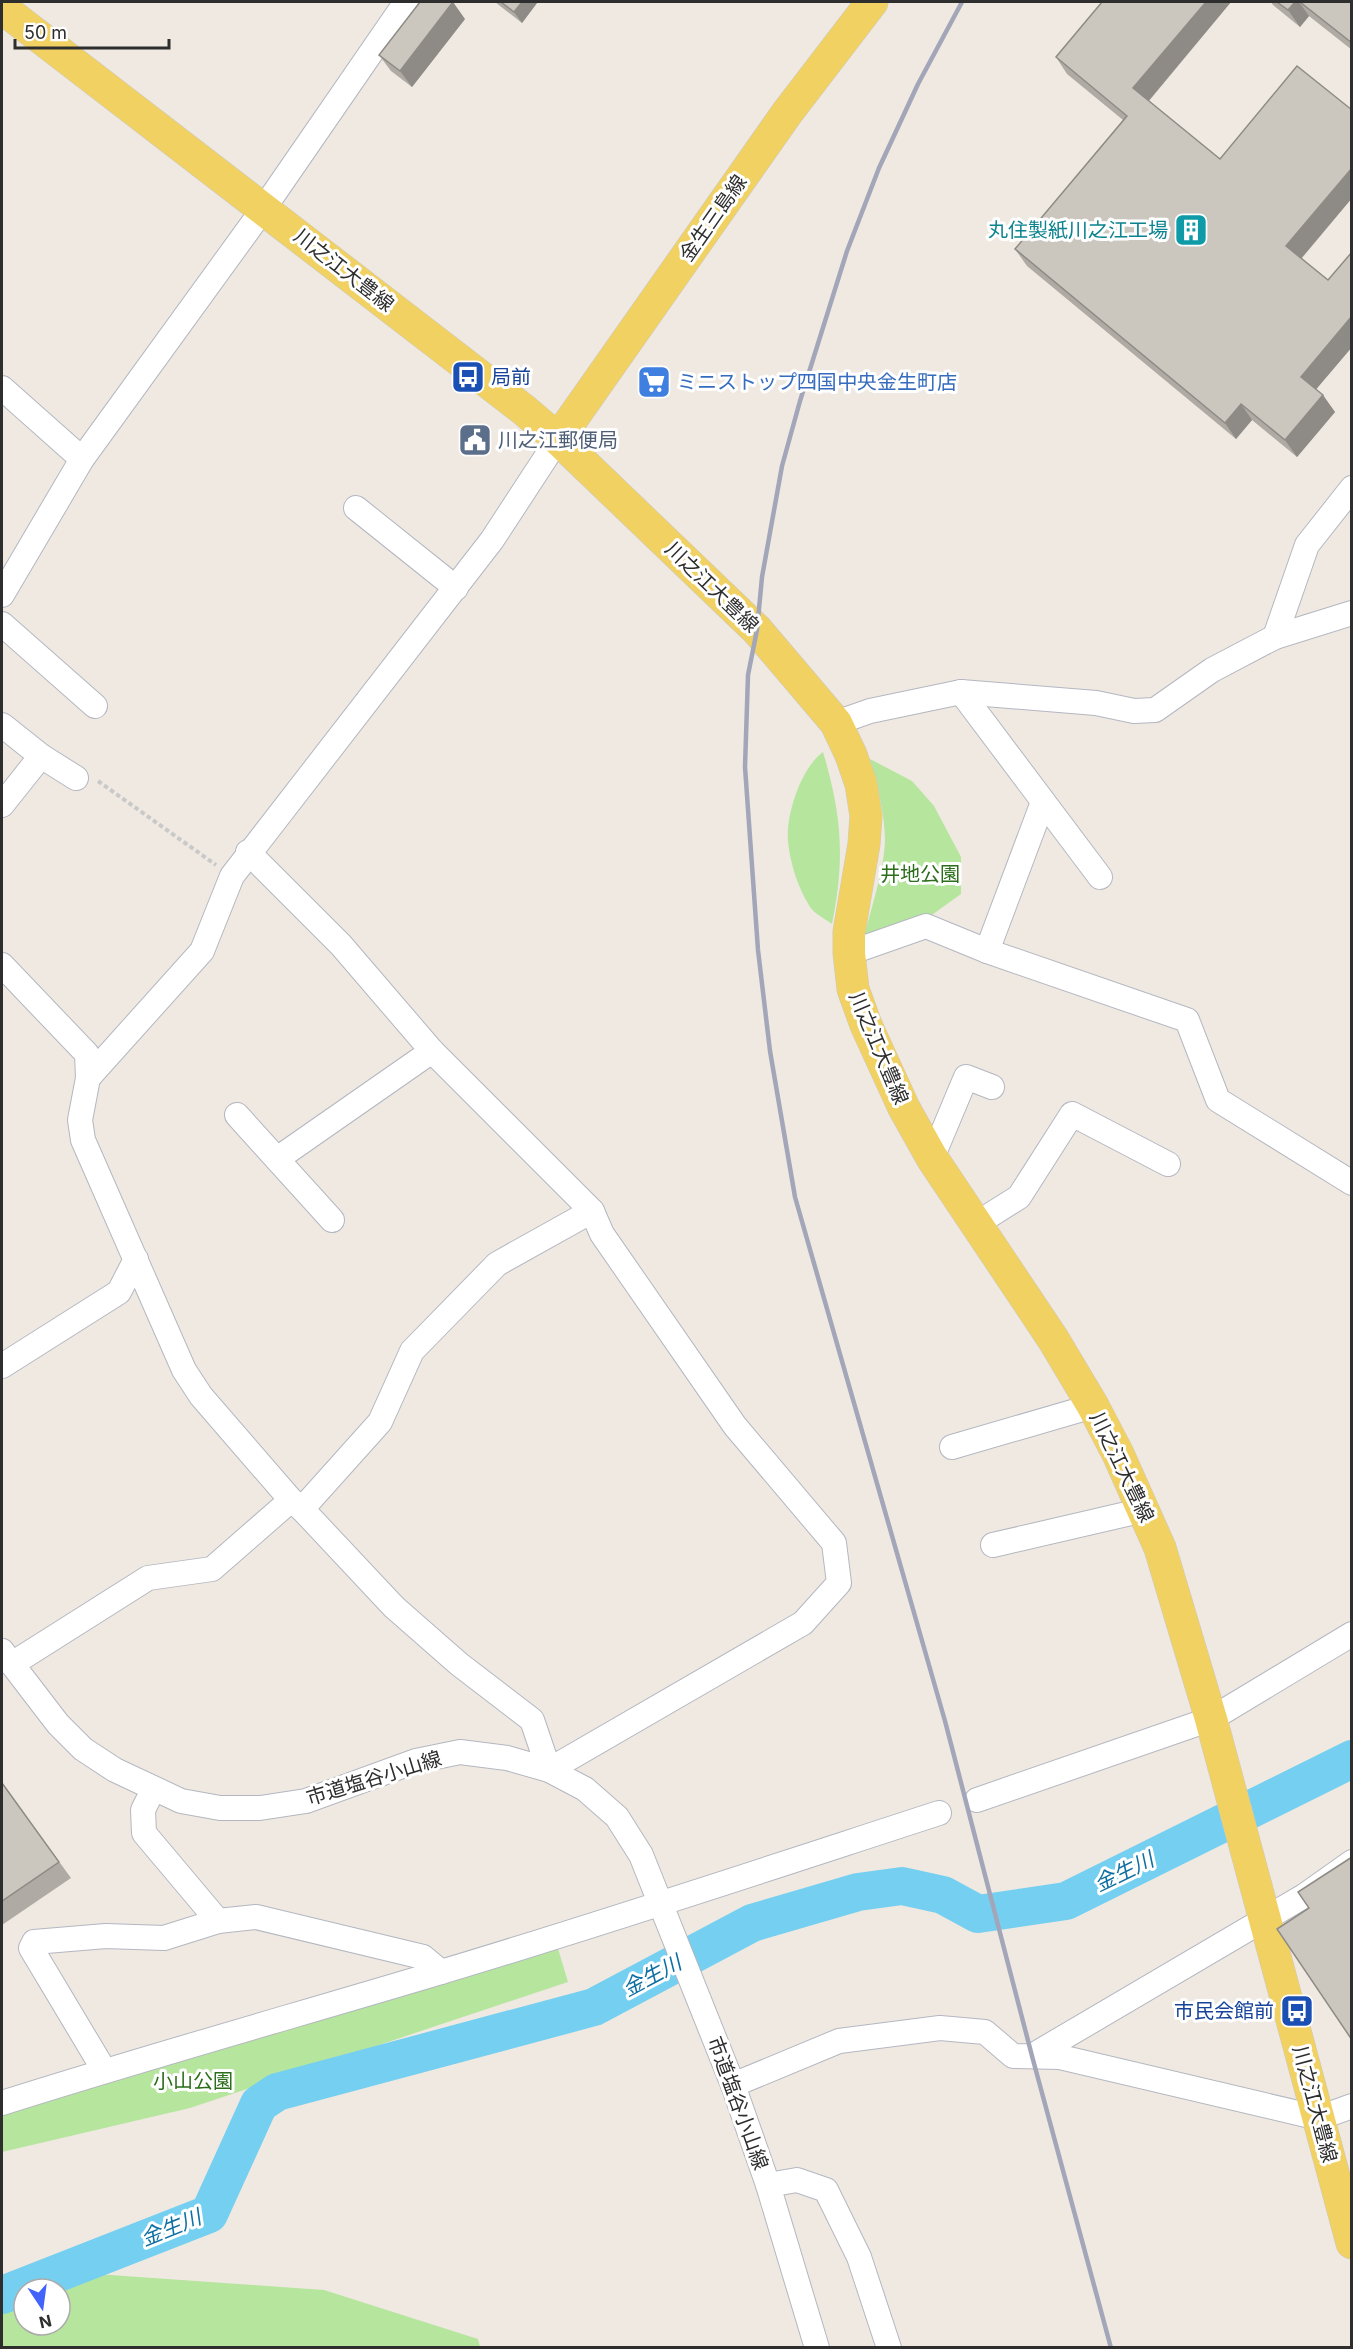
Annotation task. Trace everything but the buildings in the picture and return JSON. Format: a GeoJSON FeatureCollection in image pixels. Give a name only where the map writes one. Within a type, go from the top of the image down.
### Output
{"type":"FeatureCollection","features":[{"type":"Feature","properties":{"kind":"main road","name":"金生三島線"},"geometry":{"type":"LineString","coordinates":[[558,439],[780,123],[872,2]]}},
{"type":"Feature","properties":{"kind":"main road","name":"川之江大豊線"},"geometry":{"type":"LineString","coordinates":[[2,8],[264,208],[558,439],[757,630],[836,723],[861,784],[866,816],[864,844],[849,932],[853,989],[866,1025],[904,1108],[932,1158],[1053,1339],[1093,1406],[1144,1510],[1163,1558],[1211,1719],[1352,2242]]}},
{"type":"Feature","properties":{"kind":"street"},"geometry":{"type":"LineString","coordinates":[[2,595],[82,459],[264,208],[406,2]]}},
{"type":"Feature","properties":{"kind":"street"},"geometry":{"type":"LineString","coordinates":[[2,388],[82,459]]}},
{"type":"Feature","properties":{"kind":"street"},"geometry":{"type":"LineString","coordinates":[[88,1078],[202,951],[232,876],[248,852],[456,588],[492,540],[558,439]]}},
{"type":"Feature","properties":{"kind":"street"},"geometry":{"type":"LineString","coordinates":[[1275,637],[1307,545],[1352,488]]}},
{"type":"Feature","properties":{"kind":"street"},"geometry":{"type":"LineString","coordinates":[[356,507],[456,588]]}},
{"type":"Feature","properties":{"kind":"street"},"geometry":{"type":"LineString","coordinates":[[836,723],[870,711],[961,692],[1096,703],[1134,711],[1155,710],[1212,670],[1275,637],[1352,613]]}},
{"type":"Feature","properties":{"kind":"street"},"geometry":{"type":"LineString","coordinates":[[2,624],[95,706]]}},
{"type":"Feature","properties":{"kind":"street"},"geometry":{"type":"LineString","coordinates":[[961,692],[1100,877]]}},
{"type":"Feature","properties":{"kind":"street"},"geometry":{"type":"LineString","coordinates":[[2,725],[41,756],[76,778]]}},
{"type":"Feature","properties":{"kind":"street"},"geometry":{"type":"LineString","coordinates":[[2,805],[41,756]]}},
{"type":"Feature","properties":{"kind":"street"},"geometry":{"type":"LineString","coordinates":[[987,951],[1043,802]]}},
{"type":"Feature","properties":{"kind":"street"},"geometry":{"type":"LineString","coordinates":[[2,964],[87,1054],[88,1078],[80,1120],[83,1140],[184,1370],[201,1396],[297,1504],[394,1606],[459,1664],[532,1720],[549,1770],[803,1623],[839,1583],[834,1543],[735,1426],[602,1234],[592,1211],[432,1051],[340,945],[248,852]]}},
{"type":"Feature","properties":{"kind":"street"},"geometry":{"type":"LineString","coordinates":[[849,953],[926,926],[987,951],[1187,1020],[1218,1100],[1352,1183]]}},
{"type":"Feature","properties":{"kind":"street"},"geometry":{"type":"LineString","coordinates":[[277,1159],[432,1051]]}},
{"type":"Feature","properties":{"kind":"street"},"geometry":{"type":"LineString","coordinates":[[932,1158],[966,1077],[993,1087]]}},
{"type":"Feature","properties":{"kind":"street"},"geometry":{"type":"LineString","coordinates":[[976,1224],[1019,1197],[1072,1114],[1168,1164]]}},
{"type":"Feature","properties":{"kind":"street"},"geometry":{"type":"LineString","coordinates":[[237,1115],[332,1220]]}},
{"type":"Feature","properties":{"kind":"street"},"geometry":{"type":"LineString","coordinates":[[7,1657],[148,1578],[212,1569],[297,1504],[380,1422],[412,1351],[497,1264],[592,1211]]}},
{"type":"Feature","properties":{"kind":"street"},"geometry":{"type":"LineString","coordinates":[[2,1366],[119,1292],[136,1259]]}},
{"type":"Feature","properties":{"kind":"street"},"geometry":{"type":"LineString","coordinates":[[952,1447],[1093,1406]]}},
{"type":"Feature","properties":{"kind":"street"},"geometry":{"type":"LineString","coordinates":[[993,1545],[1144,1510]]}},
{"type":"Feature","properties":{"kind":"street"},"geometry":{"type":"LineString","coordinates":[[977,1800],[1211,1719],[1352,1634]]}},
{"type":"Feature","properties":{"kind":"street","name":"市道塩谷小山線"},"geometry":{"type":"LineString","coordinates":[[7,1657],[58,1724],[83,1749],[115,1770],[153,1790],[181,1801],[220,1808],[260,1808],[306,1801],[416,1761],[460,1752],[507,1758],[549,1770],[585,1789],[617,1817],[641,1855],[733,2085],[768,2185],[817,2348]]}},
{"type":"Feature","properties":{"kind":"street"},"geometry":{"type":"LineString","coordinates":[[153,1790],[143,1810],[144,1833],[218,1921]]}},
{"type":"Feature","properties":{"kind":"street"},"geometry":{"type":"LineString","coordinates":[[2,2103],[104,2070],[662,1908],[939,1813]]}},
{"type":"Feature","properties":{"kind":"street"},"geometry":{"type":"LineString","coordinates":[[1032,2056],[1304,1896],[1352,1862]]}},
{"type":"Feature","properties":{"kind":"street"},"geometry":{"type":"LineString","coordinates":[[104,2070],[31,1948],[34,1942],[106,1936],[164,1938],[218,1921],[256,1917],[423,1957],[441,1972]]}},
{"type":"Feature","properties":{"kind":"street"},"geometry":{"type":"LineString","coordinates":[[733,2085],[839,2041],[940,2028],[985,2032],[1013,2056],[1060,2057],[1319,2118],[1352,2106]]}},
{"type":"Feature","properties":{"kind":"street"},"geometry":{"type":"LineString","coordinates":[[768,2185],[797,2180],[826,2190],[859,2257],[889,2348]]}},
{"type":"Feature","properties":{"kind":"path"},"geometry":{"type":"LineString","coordinates":[[76,778],[92,777],[232,876]]}},
{"type":"Feature","properties":{"kind":"green space","name":"井地公園"},"geometry":{"type":"Polygon","coordinates":[[[823,752],[838,817],[840,838],[839,879],[832,924],[815,912],[806,900],[795,875],[788,841],[792,805],[796,792],[808,769],[823,752]]]}},
{"type":"Feature","properties":{"kind":"green space","name":"井地公園"},"geometry":{"type":"Polygon","coordinates":[[[870,759],[912,781],[934,806],[961,857],[961,894],[929,917],[864,937],[880,877],[885,841],[882,810],[870,759]]]}},
{"type":"Feature","properties":{"kind":"green space","name":"小山公園"},"geometry":{"type":"Polygon","coordinates":[[[556,1942],[568,1982],[190,2108],[2,2152],[2,2116],[556,1942]]]}},
{"type":"Feature","properties":{"kind":"green space"},"geometry":{"type":"Polygon","coordinates":[[[82,2273],[324,2290],[478,2339],[480,2347],[2,2347],[2,2307],[12,2303],[12,2337],[72,2337],[72,2277],[82,2273]]]}},
{"type":"Feature","properties":{"kind":"waterway","name":"金生川"},"geometry":{"type":"LineString","coordinates":[[2,2295],[209,2214],[259,2104],[277,2092],[594,2007],[752,1923],[858,1892],[902,1886],[943,1895],[978,1914],[1066,1901],[1352,1759]]}},
{"type":"Feature","properties":{"kind":"railway"},"geometry":{"type":"LineString","coordinates":[[962,2],[918,84],[879,168],[847,251],[800,401],[782,466],[762,577],[757,630],[748,675],[745,767],[758,950],[770,1051],[795,1197],[945,1721],[1111,2348]]}},
{"type":"Feature","properties":{"kind":"place","name":"丸住製紙川之江工場"},"geometry":{"type":"Point","coordinates":[1191,230]}},
{"type":"Feature","properties":{"kind":"place","name":"局前"},"geometry":{"type":"Point","coordinates":[468,377]}},
{"type":"Feature","properties":{"kind":"place","name":"ミニストップ四国中央金生町店"},"geometry":{"type":"Point","coordinates":[654,382]}},
{"type":"Feature","properties":{"kind":"place","name":"川之江郵便局"},"geometry":{"type":"Point","coordinates":[475,440]}},
{"type":"Feature","properties":{"kind":"place","name":"市民会館前"},"geometry":{"type":"Point","coordinates":[1297,2011]}}]}
